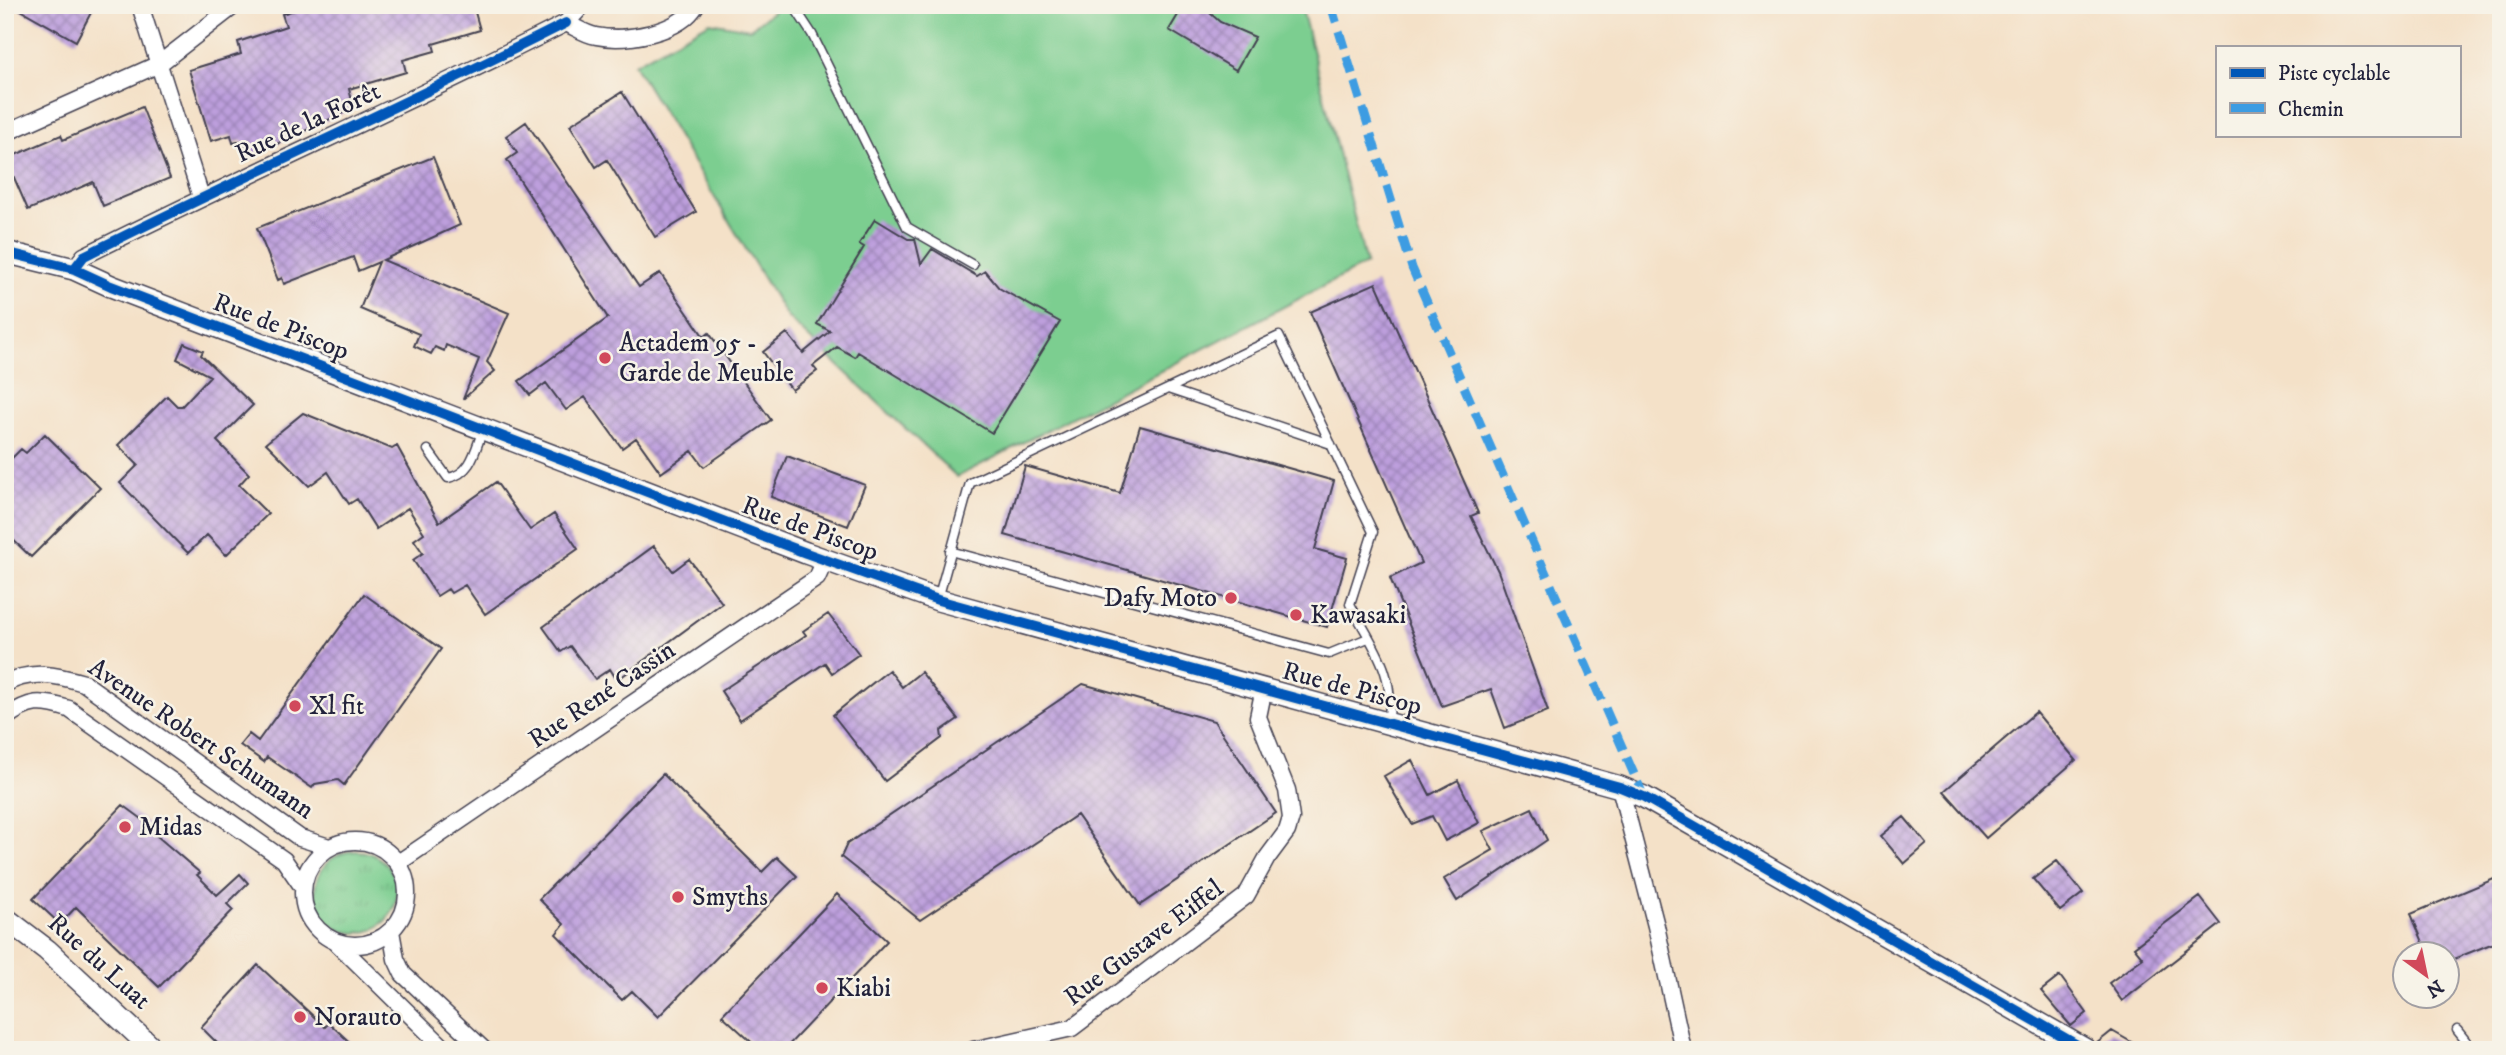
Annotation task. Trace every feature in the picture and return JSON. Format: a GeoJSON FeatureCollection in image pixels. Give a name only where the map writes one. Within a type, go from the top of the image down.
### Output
{"type":"FeatureCollection","features":[{"type":"Feature","properties":{"kind":"street"},"geometry":{"type":"LineString","coordinates":[[141,5],[201,197]]}},
{"type":"Feature","properties":{"kind":"street"},"geometry":{"type":"LineString","coordinates":[[5,133],[159,64],[235,5]]}},
{"type":"Feature","properties":{"kind":"street","name":"Rue de la Forêt"},"geometry":{"type":"LineString","coordinates":[[75,268],[83,256],[201,197],[438,88],[566,23],[583,5]]}},
{"type":"Feature","properties":{"kind":"street"},"geometry":{"type":"LineString","coordinates":[[566,23],[593,36],[639,37],[678,22],[691,13],[696,5]]}},
{"type":"Feature","properties":{"kind":"street","name":"Rue de Piscop"},"geometry":{"type":"LineString","coordinates":[[5,252],[75,268],[111,286],[825,560],[938,600],[1620,787],[1644,797],[2086,1050]]}},
{"type":"Feature","properties":{"kind":"street","name":"Rue René Cassin"},"geometry":{"type":"LineString","coordinates":[[398,863],[817,578],[825,560]]}},
{"type":"Feature","properties":{"kind":"street","name":"Avenue Robert Schumann"},"geometry":{"type":"LineString","coordinates":[[5,684],[19,676],[57,674],[84,683],[300,838],[329,847]]}},
{"type":"Feature","properties":{"kind":"street","name":"Rue Gustave Eiffel"},"geometry":{"type":"LineString","coordinates":[[973,1050],[1072,1028],[1246,896],[1266,858],[1287,831],[1291,818],[1287,790],[1258,717],[1264,688]]}},
{"type":"Feature","properties":{"kind":"street","name":"Avenue Robert Schumann"},"geometry":{"type":"LineString","coordinates":[[5,718],[22,706],[43,701],[69,709],[285,859],[302,886]]}},
{"type":"Feature","properties":{"kind":"street"},"geometry":{"type":"LineString","coordinates":[[1620,787],[1683,1050]]}},
{"type":"Feature","properties":{"kind":"street"},"geometry":{"type":"LineString","coordinates":[[337,943],[371,943],[391,931],[401,919],[408,891],[398,863],[388,851],[359,840],[329,847],[316,857],[307,871],[302,886],[303,904],[310,921],[321,934],[337,943],[446,1050]]}},
{"type":"Feature","properties":{"kind":"street"},"geometry":{"type":"LineString","coordinates":[[1647,895],[1648,926],[1673,1050]]}},
{"type":"Feature","properties":{"kind":"street","name":"Rue du Luat"},"geometry":{"type":"LineString","coordinates":[[5,918],[47,950],[154,1050]]}},
{"type":"Feature","properties":{"kind":"street"},"geometry":{"type":"LineString","coordinates":[[391,931],[396,959],[403,974],[484,1050]]}},
{"type":"Feature","properties":{"kind":"lane"},"geometry":{"type":"LineString","coordinates":[[793,5],[811,34],[907,227],[973,265]]}},
{"type":"Feature","properties":{"kind":"lane"},"geometry":{"type":"LineString","coordinates":[[938,600],[970,483],[1279,336],[1373,532],[1350,604],[1389,674],[1392,701],[1388,723]]}},
{"type":"Feature","properties":{"kind":"lane"},"geometry":{"type":"LineString","coordinates":[[1168,388],[1331,444]]}},
{"type":"Feature","properties":{"kind":"lane"},"geometry":{"type":"LineString","coordinates":[[428,450],[448,478],[454,477],[473,458],[483,429]]}},
{"type":"Feature","properties":{"kind":"lane"},"geometry":{"type":"LineString","coordinates":[[950,551],[1329,654],[1368,638]]}},
{"type":"Feature","properties":{"kind":"lane"},"geometry":{"type":"LineString","coordinates":[[2457,1030],[2473,1050]]}},
{"type":"Feature","properties":{"kind":"green space"},"geometry":{"type":"Polygon","coordinates":[[[781,5],[1301,5],[1366,264],[957,477],[787,317],[634,64],[710,22],[750,29],[781,5]]]}},
{"type":"Feature","properties":{"kind":"green space"},"geometry":{"type":"Polygon","coordinates":[[[356,851],[372,854],[385,863],[394,876],[397,892],[394,908],[385,921],[372,930],[356,933],[340,930],[327,921],[318,908],[315,892],[318,876],[327,863],[340,854],[356,851]]]}},
{"type":"Feature","properties":{"kind":"building"},"geometry":{"type":"Polygon","coordinates":[[[12,5],[95,5],[76,41],[12,5]]]}},
{"type":"Feature","properties":{"kind":"building"},"geometry":{"type":"Polygon","coordinates":[[[310,5],[473,5],[480,30],[433,44],[435,51],[403,60],[406,72],[349,89],[354,108],[249,157],[242,141],[233,143],[231,135],[211,141],[189,70],[241,54],[238,42],[286,26],[282,14],[310,5]]]}},
{"type":"Feature","properties":{"kind":"building"},"geometry":{"type":"Polygon","coordinates":[[[1184,5],[1201,5],[1220,22],[1255,37],[1236,70],[1169,30],[1184,5]]]}},
{"type":"Feature","properties":{"kind":"building"},"geometry":{"type":"Polygon","coordinates":[[[622,92],[696,212],[655,237],[607,160],[596,167],[570,125],[622,92]]]}},
{"type":"Feature","properties":{"kind":"building"},"geometry":{"type":"Polygon","coordinates":[[[142,107],[170,178],[103,206],[93,182],[28,210],[6,159],[61,135],[63,140],[142,107]]]}},
{"type":"Feature","properties":{"kind":"building"},"geometry":{"type":"Polygon","coordinates":[[[526,122],[639,287],[660,273],[704,337],[709,333],[771,420],[704,467],[692,451],[661,473],[636,438],[622,448],[585,397],[566,410],[546,383],[530,395],[519,381],[608,318],[507,160],[517,153],[506,136],[526,122]]]}},
{"type":"Feature","properties":{"kind":"building"},"geometry":{"type":"Polygon","coordinates":[[[433,157],[460,225],[383,260],[509,313],[487,362],[495,371],[463,399],[479,359],[446,345],[444,351],[435,347],[431,354],[414,346],[419,334],[360,309],[379,262],[358,271],[353,257],[284,284],[282,278],[278,280],[257,228],[433,157]]]}},
{"type":"Feature","properties":{"kind":"building"},"geometry":{"type":"Polygon","coordinates":[[[875,219],[908,239],[915,239],[921,264],[932,249],[977,276],[985,271],[999,288],[1060,322],[992,433],[858,352],[855,357],[837,347],[813,366],[817,371],[792,390],[763,352],[787,333],[803,353],[830,331],[817,324],[864,247],[859,244],[875,219]]]}},
{"type":"Feature","properties":{"kind":"building"},"geometry":{"type":"Polygon","coordinates":[[[1376,283],[1478,513],[1471,516],[1498,571],[1548,711],[1505,728],[1491,689],[1442,706],[1390,578],[1421,563],[1310,312],[1376,283]]]}},
{"type":"Feature","properties":{"kind":"building"},"geometry":{"type":"Polygon","coordinates":[[[184,343],[203,351],[201,355],[253,405],[217,441],[249,474],[239,485],[268,514],[226,555],[207,535],[188,553],[120,483],[138,465],[118,445],[167,396],[177,406],[182,406],[210,376],[177,359],[184,343]]]}},
{"type":"Feature","properties":{"kind":"building"},"geometry":{"type":"Polygon","coordinates":[[[303,413],[392,449],[397,446],[439,522],[496,482],[530,530],[554,514],[578,549],[485,614],[465,585],[451,593],[448,589],[437,596],[413,560],[423,553],[414,540],[424,533],[408,508],[376,529],[357,499],[349,504],[328,472],[309,486],[266,443],[303,413]]]}},
{"type":"Feature","properties":{"kind":"building"},"geometry":{"type":"Polygon","coordinates":[[[1140,426],[1334,481],[1315,549],[1347,558],[1327,627],[1005,535],[1025,466],[1120,493],[1140,426]]]}},
{"type":"Feature","properties":{"kind":"building"},"geometry":{"type":"Polygon","coordinates":[[[45,434],[100,488],[31,557],[5,532],[5,465],[21,449],[26,453],[45,434]]]}},
{"type":"Feature","properties":{"kind":"building"},"geometry":{"type":"Polygon","coordinates":[[[787,456],[865,485],[848,526],[771,497],[787,456]]]}},
{"type":"Feature","properties":{"kind":"building"},"geometry":{"type":"Polygon","coordinates":[[[654,546],[673,571],[689,559],[722,603],[617,680],[610,669],[595,679],[570,646],[561,652],[543,627],[654,546]]]}},
{"type":"Feature","properties":{"kind":"building"},"geometry":{"type":"Polygon","coordinates":[[[364,594],[441,649],[344,785],[338,780],[315,784],[312,788],[267,757],[264,762],[240,745],[249,734],[258,741],[364,594]]]}},
{"type":"Feature","properties":{"kind":"building"},"geometry":{"type":"Polygon","coordinates":[[[828,614],[859,654],[832,673],[825,663],[740,720],[721,691],[806,635],[803,631],[828,614]]]}},
{"type":"Feature","properties":{"kind":"building"},"geometry":{"type":"Polygon","coordinates":[[[889,670],[902,687],[921,672],[958,719],[941,731],[942,738],[885,781],[833,715],[889,670]]]}},
{"type":"Feature","properties":{"kind":"building"},"geometry":{"type":"Polygon","coordinates":[[[1083,684],[1214,721],[1276,813],[1140,905],[1077,815],[920,920],[841,857],[847,844],[1083,684]]]}},
{"type":"Feature","properties":{"kind":"building"},"geometry":{"type":"Polygon","coordinates":[[[2036,712],[2076,760],[1986,838],[1944,791],[2036,712]]]}},
{"type":"Feature","properties":{"kind":"building"},"geometry":{"type":"Polygon","coordinates":[[[1412,760],[1430,795],[1458,780],[1479,823],[1445,841],[1432,816],[1412,824],[1384,776],[1412,760]]]}},
{"type":"Feature","properties":{"kind":"building"},"geometry":{"type":"Polygon","coordinates":[[[663,774],[762,872],[777,857],[797,876],[658,1017],[632,991],[622,1000],[556,934],[564,924],[539,899],[663,774]]]}},
{"type":"Feature","properties":{"kind":"building"},"geometry":{"type":"Polygon","coordinates":[[[123,805],[153,827],[150,830],[200,873],[197,875],[217,895],[240,874],[248,883],[227,904],[233,910],[159,987],[76,907],[60,924],[33,899],[123,805]]]}},
{"type":"Feature","properties":{"kind":"building"},"geometry":{"type":"Polygon","coordinates":[[[1532,808],[1547,840],[1457,901],[1444,879],[1493,850],[1483,831],[1532,808]]]}},
{"type":"Feature","properties":{"kind":"building"},"geometry":{"type":"Polygon","coordinates":[[[1904,817],[1927,844],[1904,864],[1881,836],[1904,817]]]}},
{"type":"Feature","properties":{"kind":"building"},"geometry":{"type":"Polygon","coordinates":[[[2057,861],[2083,893],[2060,911],[2033,879],[2057,861]]]}},
{"type":"Feature","properties":{"kind":"building"},"geometry":{"type":"Polygon","coordinates":[[[2501,876],[2501,940],[2460,956],[2460,940],[2422,940],[2411,914],[2501,876]]]}},
{"type":"Feature","properties":{"kind":"building"},"geometry":{"type":"Polygon","coordinates":[[[837,894],[887,941],[784,1050],[760,1050],[722,1015],[837,894]]]}},
{"type":"Feature","properties":{"kind":"building"},"geometry":{"type":"Polygon","coordinates":[[[2200,897],[2221,924],[2122,1001],[2109,983],[2143,958],[2134,947],[2200,897]]]}},
{"type":"Feature","properties":{"kind":"building"},"geometry":{"type":"Polygon","coordinates":[[[258,965],[325,1027],[329,1023],[358,1050],[224,1050],[201,1027],[258,965]]]}},
{"type":"Feature","properties":{"kind":"building"},"geometry":{"type":"Polygon","coordinates":[[[2060,976],[2087,1013],[2071,1026],[2041,991],[2060,976]]]}},
{"type":"Feature","properties":{"kind":"building"},"geometry":{"type":"Polygon","coordinates":[[[2112,1031],[2145,1050],[2109,1050],[2097,1043],[2112,1031]]]}},
{"type":"Feature","properties":{"kind":"marked path"},"geometry":{"type":"LineString","coordinates":[[1331,5],[1412,268],[1644,797]]}},
{"type":"Feature","properties":{"kind":"cycle path"},"geometry":{"type":"LineString","coordinates":[[74,269],[84,256],[566,23]]}},
{"type":"Feature","properties":{"kind":"cycle path"},"geometry":{"type":"LineString","coordinates":[[5,252],[74,269],[111,286],[806,553],[938,600],[1620,787],[1644,797],[2086,1050]]}},
{"type":"Feature","properties":{"kind":"place","name":"Actadem 95 - Garde de Meuble"},"geometry":{"type":"Point","coordinates":[605,358]}},
{"type":"Feature","properties":{"kind":"place","name":"Dafy Moto"},"geometry":{"type":"Point","coordinates":[1231,598]}},
{"type":"Feature","properties":{"kind":"place","name":"Kawasaki"},"geometry":{"type":"Point","coordinates":[1296,615]}},
{"type":"Feature","properties":{"kind":"place","name":"Xl fit"},"geometry":{"type":"Point","coordinates":[295,706]}},
{"type":"Feature","properties":{"kind":"place","name":"Midas"},"geometry":{"type":"Point","coordinates":[125,827]}},
{"type":"Feature","properties":{"kind":"place","name":"Smyths"},"geometry":{"type":"Point","coordinates":[678,897]}},
{"type":"Feature","properties":{"kind":"place","name":"Kiabi"},"geometry":{"type":"Point","coordinates":[822,988]}},
{"type":"Feature","properties":{"kind":"place","name":"Norauto"},"geometry":{"type":"Point","coordinates":[300,1017]}}]}
